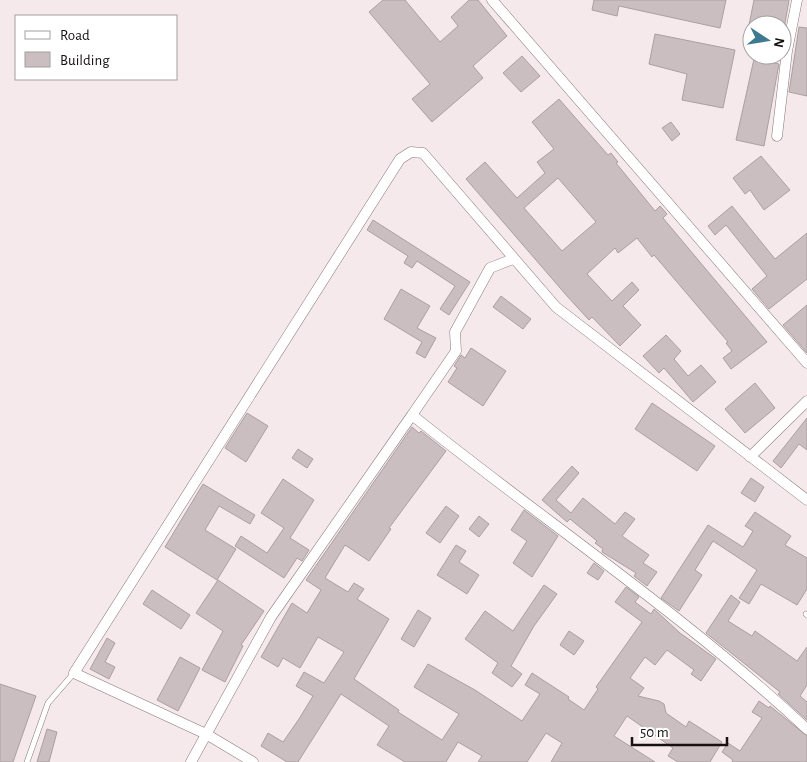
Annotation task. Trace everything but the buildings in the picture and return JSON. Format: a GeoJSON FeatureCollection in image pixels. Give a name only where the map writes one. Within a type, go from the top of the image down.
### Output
{"type":"FeatureCollection","features":[{"type":"Feature","properties":{"kind":"street"},"geometry":{"type":"LineString","coordinates":[[492,0],[807,363]]}},
{"type":"Feature","properties":{"kind":"street"},"geometry":{"type":"LineString","coordinates":[[777,136],[797,0]]}},
{"type":"Feature","properties":{"kind":"street"},"geometry":{"type":"LineString","coordinates":[[253,762],[206,734],[74,673],[400,159],[411,152],[424,153],[556,307],[807,500]]}},
{"type":"Feature","properties":{"kind":"street"},"geometry":{"type":"LineString","coordinates":[[191,762],[271,617],[456,351],[455,332],[490,268],[513,259]]}},
{"type":"Feature","properties":{"kind":"street"},"geometry":{"type":"LineString","coordinates":[[750,457],[807,401]]}},
{"type":"Feature","properties":{"kind":"street"},"geometry":{"type":"LineString","coordinates":[[412,415],[618,571],[766,691],[807,729]]}},
{"type":"Feature","properties":{"kind":"lane"},"geometry":{"type":"LineString","coordinates":[[27,762],[48,703],[74,673]]}}]}
